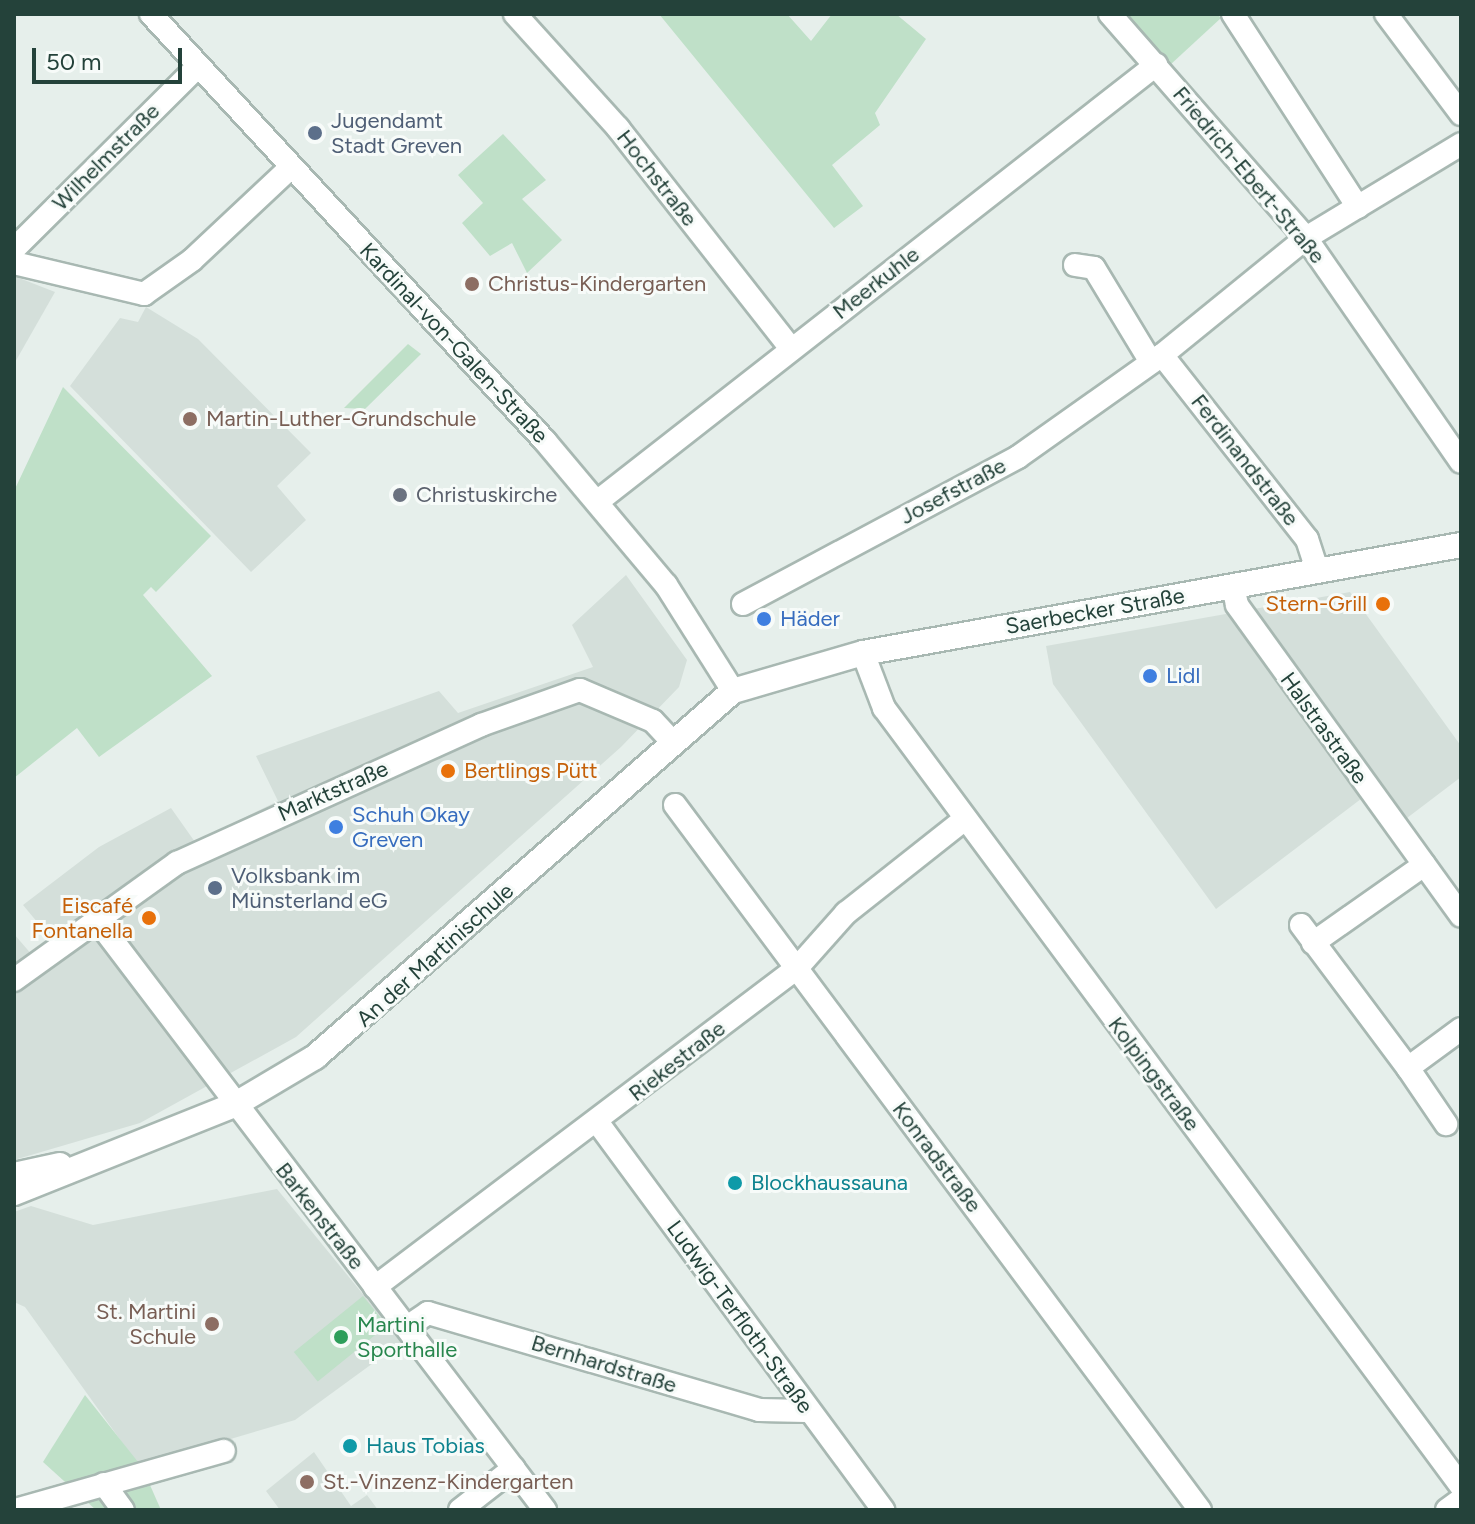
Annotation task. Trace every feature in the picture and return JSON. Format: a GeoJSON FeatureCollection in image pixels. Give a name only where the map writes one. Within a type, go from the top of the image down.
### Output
{"type":"FeatureCollection","features":[{"type":"Feature","properties":{"kind":"street","name":"Kardinal-von-Galen-Straße"},"geometry":{"type":"LineString","coordinates":[[151,14],[597,502],[666,585],[733,691]]}},
{"type":"Feature","properties":{"kind":"street","name":"Hochstraße"},"geometry":{"type":"LineString","coordinates":[[515,14],[618,128],[791,349]]}},
{"type":"Feature","properties":{"kind":"street","name":"Friedrich-Ebert-Straße"},"geometry":{"type":"LineString","coordinates":[[1110,14],[1306,238],[1461,462]]}},
{"type":"Feature","properties":{"kind":"street"},"geometry":{"type":"LineString","coordinates":[[1233,14],[1358,207]]}},
{"type":"Feature","properties":{"kind":"street"},"geometry":{"type":"LineString","coordinates":[[1386,14],[1461,114]]}},
{"type":"Feature","properties":{"kind":"street","name":"Meerkuhle"},"geometry":{"type":"LineString","coordinates":[[597,502],[1156,65]]}},
{"type":"Feature","properties":{"kind":"street","name":"Wilhelmstraße"},"geometry":{"type":"LineString","coordinates":[[14,249],[198,66]]}},
{"type":"Feature","properties":{"kind":"street","name":"Josefstraße"},"geometry":{"type":"LineString","coordinates":[[743,604],[1018,457],[1156,358],[1306,238],[1461,144]]}},
{"type":"Feature","properties":{"kind":"street"},"geometry":{"type":"LineString","coordinates":[[21,266],[144,294],[192,260],[291,167]]}},
{"type":"Feature","properties":{"kind":"street"},"geometry":{"type":"LineString","coordinates":[[1075,265],[1094,268],[1156,358]]}},
{"type":"Feature","properties":{"kind":"street","name":"Ferdinandstraße"},"geometry":{"type":"LineString","coordinates":[[1156,358],[1307,539],[1317,570]]}},
{"type":"Feature","properties":{"kind":"street","name":"Saerbecker Straße"},"geometry":{"type":"LineString","coordinates":[[733,691],[863,653],[1461,545]]}},
{"type":"Feature","properties":{"kind":"street","name":"Halstrastraße"},"geometry":{"type":"LineString","coordinates":[[1233,586],[1237,605],[1424,865],[1452,885],[1461,916]]}},
{"type":"Feature","properties":{"kind":"street","name":"Kolpingstraße"},"geometry":{"type":"LineString","coordinates":[[863,653],[879,700],[1461,1486]]}},
{"type":"Feature","properties":{"kind":"street","name":"Marktstraße"},"geometry":{"type":"LineString","coordinates":[[14,980],[177,863],[266,821],[580,690],[653,721],[671,740]]}},
{"type":"Feature","properties":{"kind":"street","name":"An der Martinischule"},"geometry":{"type":"LineString","coordinates":[[14,1193],[236,1104],[355,1027],[671,740],[733,691]]}},
{"type":"Feature","properties":{"kind":"street","name":"Konradstraße"},"geometry":{"type":"LineString","coordinates":[[675,805],[1200,1510]]}},
{"type":"Feature","properties":{"kind":"street","name":"Riekestraße"},"geometry":{"type":"LineString","coordinates":[[375,1287],[598,1123],[797,968],[846,913],[965,819]]}},
{"type":"Feature","properties":{"kind":"street"},"geometry":{"type":"LineString","coordinates":[[1424,865],[1307,934],[1456,1130]]}},
{"type":"Feature","properties":{"kind":"street","name":"Barkenstraße"},"geometry":{"type":"LineString","coordinates":[[97,920],[545,1510]]}},
{"type":"Feature","properties":{"kind":"street"},"geometry":{"type":"LineString","coordinates":[[1408,1068],[1461,1029]]}},
{"type":"Feature","properties":{"kind":"street","name":"Ludwig-Terfloth-Straße"},"geometry":{"type":"LineString","coordinates":[[598,1123],[806,1411],[883,1510]]}},
{"type":"Feature","properties":{"kind":"street","name":"An der Martinischule"},"geometry":{"type":"LineString","coordinates":[[14,1175],[97,1159]]}},
{"type":"Feature","properties":{"kind":"street","name":"Bernhardstraße"},"geometry":{"type":"LineString","coordinates":[[407,1327],[428,1313],[759,1410],[806,1411]]}},
{"type":"Feature","properties":{"kind":"street"},"geometry":{"type":"LineString","coordinates":[[15,1510],[224,1451]]}},
{"type":"Feature","properties":{"kind":"street"},"geometry":{"type":"LineString","coordinates":[[460,1510],[514,1468]]}},
{"type":"Feature","properties":{"kind":"street"},"geometry":{"type":"LineString","coordinates":[[104,1484],[123,1510]]}},
{"type":"Feature","properties":{"kind":"street"},"geometry":{"type":"LineString","coordinates":[[1447,1510],[1461,1500]]}},
{"type":"Feature","properties":{"kind":"shaded area"},"geometry":{"type":"Polygon","coordinates":[[[14,276],[55,292],[14,364],[14,276]]]}},
{"type":"Feature","properties":{"kind":"shaded area","name":"Martin-Luther-Grundschule"},"geometry":{"type":"Polygon","coordinates":[[[146,307],[198,339],[311,453],[277,486],[306,520],[251,572],[70,386],[120,318],[138,322],[146,307]]]}},
{"type":"Feature","properties":{"kind":"shaded area"},"geometry":{"type":"Polygon","coordinates":[[[626,575],[687,660],[679,687],[621,747],[296,1037],[140,1123],[14,1160],[14,934],[33,956],[53,941],[23,905],[99,847],[171,808],[195,842],[278,801],[256,756],[439,691],[458,713],[593,667],[572,625],[626,575]]]}},
{"type":"Feature","properties":{"kind":"shaded area"},"geometry":{"type":"Polygon","coordinates":[[[1350,592],[1461,746],[1461,777],[1407,818],[1382,783],[1216,909],[1053,684],[1046,646],[1350,592]]]}},
{"type":"Feature","properties":{"kind":"shaded area","name":"St. Martini Schule"},"geometry":{"type":"Polygon","coordinates":[[[277,1189],[402,1342],[295,1420],[139,1466],[25,1307],[14,1302],[14,1212],[31,1206],[93,1225],[277,1189]]]}},
{"type":"Feature","properties":{"kind":"shaded area","name":"St.-Vinzenz-Kindergarten"},"geometry":{"type":"Polygon","coordinates":[[[314,1452],[351,1506],[367,1495],[378,1510],[280,1510],[266,1491],[314,1452]]]}},
{"type":"Feature","properties":{"kind":"green space"},"geometry":{"type":"Polygon","coordinates":[[[659,14],[787,14],[811,41],[832,14],[896,14],[926,39],[875,113],[880,125],[832,165],[863,206],[834,228],[659,14]]]}},
{"type":"Feature","properties":{"kind":"green space"},"geometry":{"type":"Polygon","coordinates":[[[1126,14],[1217,14],[1221,18],[1170,65],[1126,14]]]}},
{"type":"Feature","properties":{"kind":"green space"},"geometry":{"type":"Polygon","coordinates":[[[503,134],[546,180],[522,199],[562,240],[527,273],[512,243],[490,256],[462,223],[483,203],[458,175],[503,134]]]}},
{"type":"Feature","properties":{"kind":"green space"},"geometry":{"type":"Polygon","coordinates":[[[408,344],[421,354],[365,409],[344,408],[408,344]]]}},
{"type":"Feature","properties":{"kind":"green space"},"geometry":{"type":"Polygon","coordinates":[[[63,387],[211,536],[156,592],[151,587],[143,595],[212,676],[99,757],[77,728],[14,778],[14,491],[63,387]]]}},
{"type":"Feature","properties":{"kind":"green space","name":"Martini Sporthalle"},"geometry":{"type":"Polygon","coordinates":[[[363,1296],[387,1326],[318,1382],[294,1352],[363,1296]]]}},
{"type":"Feature","properties":{"kind":"green space"},"geometry":{"type":"Polygon","coordinates":[[[85,1395],[142,1467],[161,1510],[96,1510],[43,1462],[85,1395]]]}},
{"type":"Feature","properties":{"kind":"place","name":"Jugendamt Stadt Greven"},"geometry":{"type":"Point","coordinates":[315,133]}},
{"type":"Feature","properties":{"kind":"place","name":"Christus-Kindergarten"},"geometry":{"type":"Point","coordinates":[472,284]}},
{"type":"Feature","properties":{"kind":"place","name":"Martin-Luther-Grundschule"},"geometry":{"type":"Point","coordinates":[190,419]}},
{"type":"Feature","properties":{"kind":"place","name":"Christuskirche"},"geometry":{"type":"Point","coordinates":[400,495]}},
{"type":"Feature","properties":{"kind":"place","name":"Stern-Grill"},"geometry":{"type":"Point","coordinates":[1383,604]}},
{"type":"Feature","properties":{"kind":"place","name":"Häder"},"geometry":{"type":"Point","coordinates":[764,619]}},
{"type":"Feature","properties":{"kind":"place","name":"Lidl"},"geometry":{"type":"Point","coordinates":[1150,676]}},
{"type":"Feature","properties":{"kind":"place","name":"Bertlings Pütt"},"geometry":{"type":"Point","coordinates":[448,771]}},
{"type":"Feature","properties":{"kind":"place","name":"Schuh Okay Greven"},"geometry":{"type":"Point","coordinates":[336,827]}},
{"type":"Feature","properties":{"kind":"place","name":"Volksbank im Münsterland eG"},"geometry":{"type":"Point","coordinates":[215,888]}},
{"type":"Feature","properties":{"kind":"place","name":"Eiscafé Fontanella"},"geometry":{"type":"Point","coordinates":[149,918]}},
{"type":"Feature","properties":{"kind":"place","name":"Blockhaussauna"},"geometry":{"type":"Point","coordinates":[735,1183]}},
{"type":"Feature","properties":{"kind":"place","name":"St. Martini Schule"},"geometry":{"type":"Point","coordinates":[212,1324]}},
{"type":"Feature","properties":{"kind":"place","name":"Martini Sporthalle"},"geometry":{"type":"Point","coordinates":[341,1337]}},
{"type":"Feature","properties":{"kind":"place","name":"Haus Tobias"},"geometry":{"type":"Point","coordinates":[350,1446]}},
{"type":"Feature","properties":{"kind":"place","name":"St.-Vinzenz-Kindergarten"},"geometry":{"type":"Point","coordinates":[307,1482]}}]}
